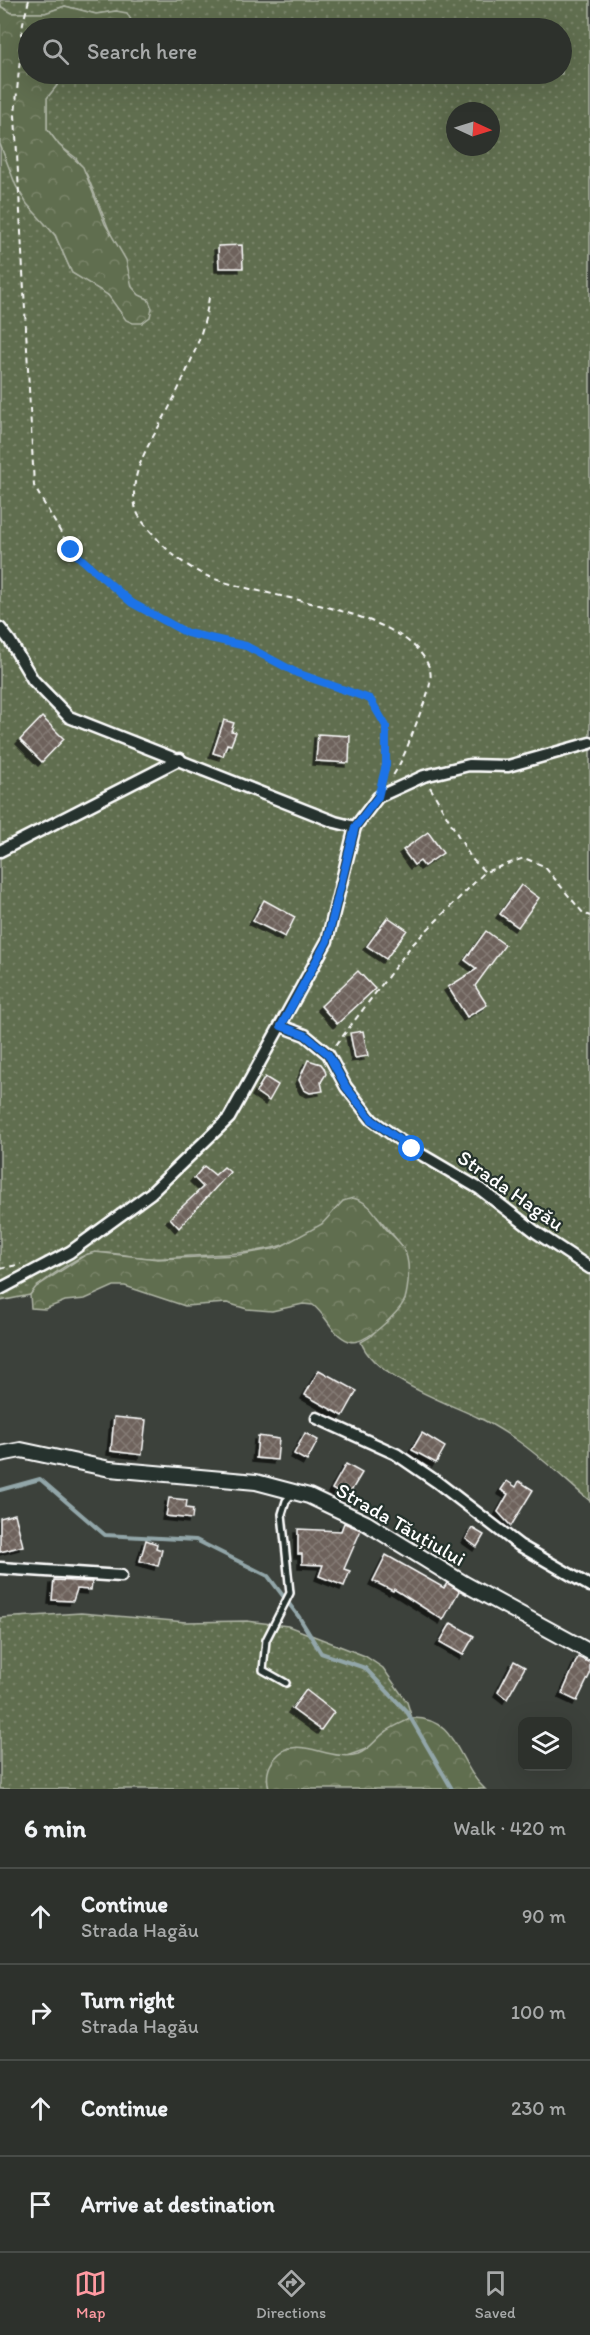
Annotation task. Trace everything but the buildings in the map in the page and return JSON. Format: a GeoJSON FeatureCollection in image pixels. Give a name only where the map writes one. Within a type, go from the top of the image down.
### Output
{"type":"FeatureCollection","features":[{"type":"Feature","properties":{"kind":"street"},"geometry":{"type":"LineString","coordinates":[[0,628],[10,640],[33,680],[69,717],[335,822],[355,827]]}},
{"type":"Feature","properties":{"kind":"street"},"geometry":{"type":"LineString","coordinates":[[0,1289],[70,1252],[151,1193],[229,1118],[327,941],[355,827],[378,797],[424,776],[469,765],[508,766],[590,742]]}},
{"type":"Feature","properties":{"kind":"street"},"geometry":{"type":"LineString","coordinates":[[0,851],[180,759]]}},
{"type":"Feature","properties":{"kind":"street","name":"Strada Hagău"},"geometry":{"type":"LineString","coordinates":[[281,1026],[305,1035],[328,1054],[346,1087],[372,1120],[412,1149],[480,1189],[537,1233],[590,1268]]}},
{"type":"Feature","properties":{"kind":"street"},"geometry":{"type":"LineString","coordinates":[[317,1419],[396,1454],[437,1482],[519,1545],[590,1586]]}},
{"type":"Feature","properties":{"kind":"street","name":"Strada Tăuțiului"},"geometry":{"type":"LineString","coordinates":[[0,1454],[21,1450],[110,1470],[256,1482],[294,1492],[366,1523],[465,1584],[590,1652]]}},
{"type":"Feature","properties":{"kind":"street"},"geometry":{"type":"LineString","coordinates":[[0,1568],[121,1575]]}},
{"type":"Feature","properties":{"kind":"lane"},"geometry":{"type":"LineString","coordinates":[[286,1683],[262,1670],[266,1640],[288,1596],[282,1514],[286,1501],[294,1492]]}},
{"type":"Feature","properties":{"kind":"path"},"geometry":{"type":"LineString","coordinates":[[24,18],[29,0]]}},
{"type":"Feature","properties":{"kind":"path"},"geometry":{"type":"LineString","coordinates":[[18,80],[15,115],[34,486],[71,550],[132,603],[187,633],[246,646],[297,673],[370,699],[386,726],[385,781]]}},
{"type":"Feature","properties":{"kind":"path"},"geometry":{"type":"LineString","coordinates":[[209,297],[201,335],[188,367],[148,444],[136,477],[135,507],[142,522],[178,560],[209,577],[365,620],[405,636],[420,651],[430,668],[429,690],[378,797]]}},
{"type":"Feature","properties":{"kind":"path"},"geometry":{"type":"LineString","coordinates":[[424,776],[471,858],[485,872]]}},
{"type":"Feature","properties":{"kind":"path"},"geometry":{"type":"LineString","coordinates":[[328,1054],[411,946],[485,872],[524,858],[544,866],[583,913],[590,916]]}},
{"type":"Feature","properties":{"kind":"green space"},"geometry":{"type":"Polygon","coordinates":[[[0,0],[590,0],[590,1501],[515,1439],[484,1420],[412,1388],[380,1367],[368,1355],[361,1342],[370,1337],[405,1300],[408,1268],[403,1247],[377,1216],[336,1209],[322,1224],[306,1235],[269,1249],[250,1252],[159,1258],[94,1253],[79,1258],[60,1270],[30,1295],[0,1301],[0,144],[21,195],[55,235],[72,273],[100,288],[115,302],[120,311],[148,299],[139,295],[132,287],[87,175],[76,158],[59,145],[47,129],[47,98],[58,84],[572,84],[572,18],[130,18],[127,14],[116,11],[96,14],[65,6],[45,13],[12,13],[2,10],[0,0]]]}},
{"type":"Feature","properties":{"kind":"green space"},"geometry":{"type":"Polygon","coordinates":[[[0,6],[12,13],[45,13],[65,6],[96,14],[116,11],[127,13],[130,18],[18,18],[18,84],[58,84],[47,98],[47,129],[59,145],[83,167],[105,224],[126,260],[132,287],[139,295],[148,299],[152,308],[150,317],[142,323],[126,320],[108,295],[72,273],[55,235],[27,204],[16,186],[0,144],[0,6]]]}},
{"type":"Feature","properties":{"kind":"green space"},"geometry":{"type":"Polygon","coordinates":[[[353,1198],[371,1208],[386,1229],[401,1244],[406,1253],[408,1268],[407,1290],[402,1305],[380,1328],[363,1339],[349,1341],[343,1338],[313,1305],[303,1304],[272,1311],[247,1309],[227,1303],[185,1306],[125,1286],[114,1286],[85,1299],[65,1301],[45,1309],[31,1308],[30,1295],[36,1287],[85,1255],[95,1252],[158,1259],[238,1255],[278,1248],[322,1224],[343,1201],[353,1198]]]}},
{"type":"Feature","properties":{"kind":"green space"},"geometry":{"type":"Polygon","coordinates":[[[81,1613],[186,1622],[247,1621],[288,1626],[365,1656],[383,1668],[407,1702],[412,1718],[387,1731],[369,1748],[344,1757],[288,1748],[271,1765],[268,1776],[269,1789],[0,1789],[0,1618],[81,1613]]]}},
{"type":"Feature","properties":{"kind":"green space"},"geometry":{"type":"Polygon","coordinates":[[[412,1718],[427,1720],[439,1725],[448,1733],[468,1767],[485,1789],[269,1789],[267,1777],[269,1769],[275,1758],[283,1751],[303,1748],[336,1755],[358,1754],[387,1731],[412,1718]]]}},
{"type":"Feature","properties":{"kind":"waterway"},"geometry":{"type":"LineString","coordinates":[[0,1490],[40,1479],[105,1535],[196,1540],[268,1576],[299,1617],[321,1653],[365,1668],[407,1712],[452,1789]]}},
{"type":"Feature","properties":{"kind":"route"},"geometry":{"type":"LineString","coordinates":[[71,550],[132,603],[187,633],[246,646],[297,673],[370,699],[386,726],[386,765],[378,797],[355,827],[327,941],[281,1026],[305,1035],[328,1054],[346,1087],[372,1120],[412,1149]]}}]}
